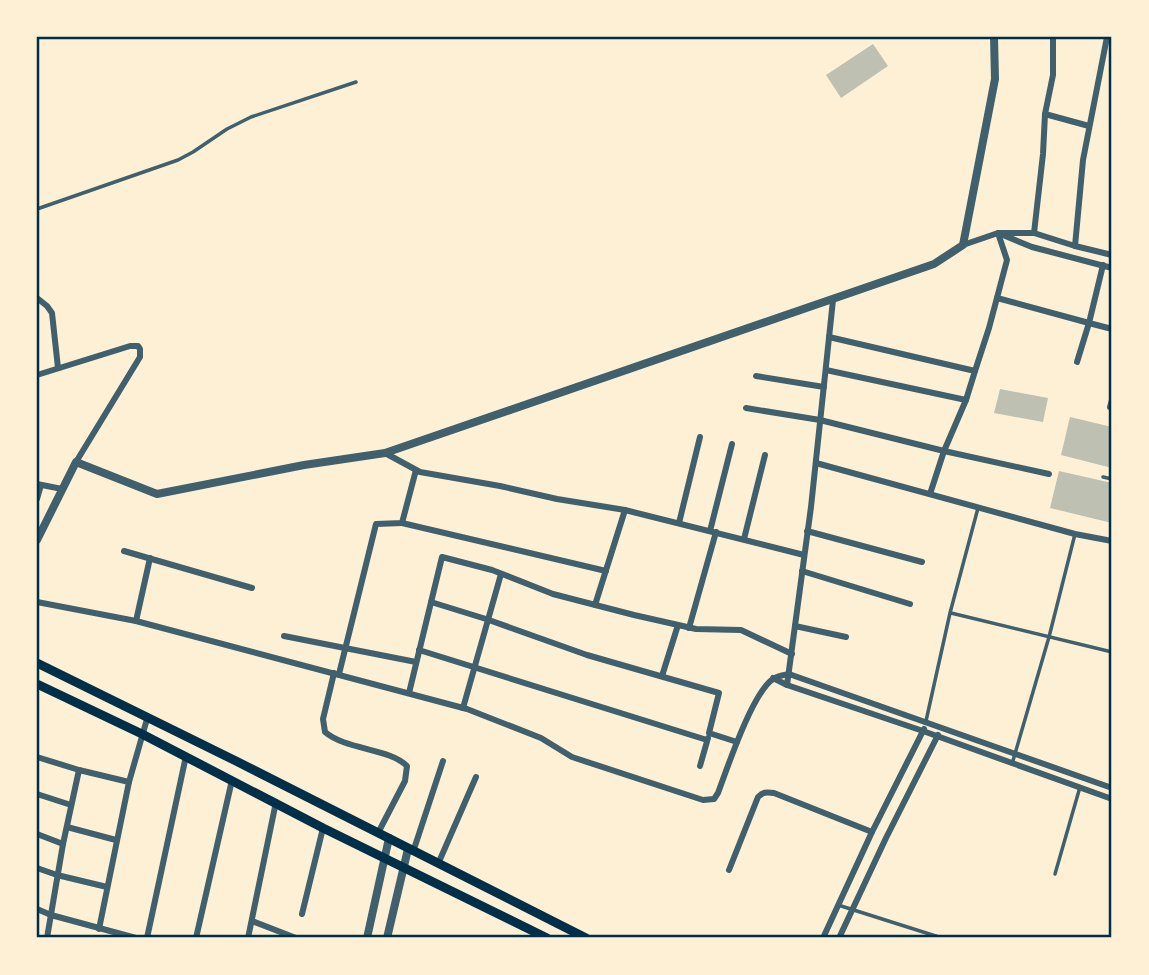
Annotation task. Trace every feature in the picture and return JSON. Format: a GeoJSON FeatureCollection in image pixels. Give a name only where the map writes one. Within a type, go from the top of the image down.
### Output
{"type":"FeatureCollection","features":[{"type":"Feature","properties":{"kind":"main road"},"geometry":{"type":"LineString","coordinates":[[37,663],[586,938]]}},
{"type":"Feature","properties":{"kind":"main road"},"geometry":{"type":"LineString","coordinates":[[37,684],[187,756],[323,828],[547,938]]}},
{"type":"Feature","properties":{"kind":"street"},"geometry":{"type":"LineString","coordinates":[[963,245],[995,79],[994,37]]}},
{"type":"Feature","properties":{"kind":"street"},"geometry":{"type":"LineString","coordinates":[[1034,233],[1045,114],[1054,75],[1053,37]]}},
{"type":"Feature","properties":{"kind":"street"},"geometry":{"type":"LineString","coordinates":[[1075,246],[1083,159],[1107,37]]}},
{"type":"Feature","properties":{"kind":"street"},"geometry":{"type":"LineString","coordinates":[[1045,114],[1089,126]]}},
{"type":"Feature","properties":{"kind":"street"},"geometry":{"type":"LineString","coordinates":[[998,233],[1032,247],[1112,268]]}},
{"type":"Feature","properties":{"kind":"street"},"geometry":{"type":"LineString","coordinates":[[930,494],[944,451],[966,400],[997,298],[1006,260],[998,233]]}},
{"type":"Feature","properties":{"kind":"street"},"geometry":{"type":"LineString","coordinates":[[76,461],[157,494],[304,465],[385,453],[834,300],[934,264],[963,245],[998,233],[1034,233],[1112,255]]}},
{"type":"Feature","properties":{"kind":"street"},"geometry":{"type":"LineString","coordinates":[[1077,362],[1103,265]]}},
{"type":"Feature","properties":{"kind":"street"},"geometry":{"type":"LineString","coordinates":[[37,298],[52,313],[58,368]]}},
{"type":"Feature","properties":{"kind":"street"},"geometry":{"type":"LineString","coordinates":[[997,298],[1112,329]]}},
{"type":"Feature","properties":{"kind":"street"},"geometry":{"type":"LineString","coordinates":[[787,685],[834,300]]}},
{"type":"Feature","properties":{"kind":"street"},"geometry":{"type":"LineString","coordinates":[[829,337],[975,372]]}},
{"type":"Feature","properties":{"kind":"street"},"geometry":{"type":"LineString","coordinates":[[37,375],[130,346],[138,346],[140,349],[140,357],[76,461],[37,540]]}},
{"type":"Feature","properties":{"kind":"street"},"geometry":{"type":"LineString","coordinates":[[826,370],[966,400]]}},
{"type":"Feature","properties":{"kind":"street"},"geometry":{"type":"LineString","coordinates":[[756,376],[824,387]]}},
{"type":"Feature","properties":{"kind":"street"},"geometry":{"type":"LineString","coordinates":[[746,408],[820,420],[1049,474]]}},
{"type":"Feature","properties":{"kind":"street"},"geometry":{"type":"LineString","coordinates":[[678,523],[700,437]]}},
{"type":"Feature","properties":{"kind":"street"},"geometry":{"type":"LineString","coordinates":[[689,628],[732,444]]}},
{"type":"Feature","properties":{"kind":"street"},"geometry":{"type":"LineString","coordinates":[[385,453],[420,472],[557,499],[625,509],[804,555]]}},
{"type":"Feature","properties":{"kind":"street"},"geometry":{"type":"LineString","coordinates":[[744,539],[765,455]]}},
{"type":"Feature","properties":{"kind":"street"},"geometry":{"type":"LineString","coordinates":[[816,463],[1074,534],[1112,541]]}},
{"type":"Feature","properties":{"kind":"street"},"geometry":{"type":"LineString","coordinates":[[402,523],[416,470]]}},
{"type":"Feature","properties":{"kind":"street"},"geometry":{"type":"LineString","coordinates":[[37,499],[39,484],[62,489]]}},
{"type":"Feature","properties":{"kind":"street"},"geometry":{"type":"LineString","coordinates":[[595,605],[625,509]]}},
{"type":"Feature","properties":{"kind":"street"},"geometry":{"type":"LineString","coordinates":[[378,833],[405,781],[407,766],[398,760],[338,740],[325,732],[323,719],[345,648],[376,524],[402,523],[606,571]]}},
{"type":"Feature","properties":{"kind":"street"},"geometry":{"type":"LineString","coordinates":[[807,531],[922,562]]}},
{"type":"Feature","properties":{"kind":"street"},"geometry":{"type":"LineString","coordinates":[[124,551],[252,589]]}},
{"type":"Feature","properties":{"kind":"street"},"geometry":{"type":"LineString","coordinates":[[409,693],[442,557],[553,593],[689,628],[741,630],[792,654]]}},
{"type":"Feature","properties":{"kind":"street"},"geometry":{"type":"LineString","coordinates":[[136,621],[150,558]]}},
{"type":"Feature","properties":{"kind":"street"},"geometry":{"type":"LineString","coordinates":[[802,571],[910,604]]}},
{"type":"Feature","properties":{"kind":"street"},"geometry":{"type":"LineString","coordinates":[[463,708],[501,574]]}},
{"type":"Feature","properties":{"kind":"street"},"geometry":{"type":"LineString","coordinates":[[431,602],[587,656],[719,693],[700,766]]}},
{"type":"Feature","properties":{"kind":"street"},"geometry":{"type":"LineString","coordinates":[[37,603],[136,621],[463,708],[541,738],[572,757],[703,800],[714,799],[718,793],[757,699],[773,678],[789,674],[1112,788]]}},
{"type":"Feature","properties":{"kind":"street"},"geometry":{"type":"LineString","coordinates":[[662,676],[678,625]]}},
{"type":"Feature","properties":{"kind":"street"},"geometry":{"type":"LineString","coordinates":[[795,626],[846,637]]}},
{"type":"Feature","properties":{"kind":"street"},"geometry":{"type":"LineString","coordinates":[[285,636],[416,662]]}},
{"type":"Feature","properties":{"kind":"street"},"geometry":{"type":"LineString","coordinates":[[419,650],[708,736],[737,742]]}},
{"type":"Feature","properties":{"kind":"street"},"geometry":{"type":"LineString","coordinates":[[773,678],[1112,799]]}},
{"type":"Feature","properties":{"kind":"street"},"geometry":{"type":"LineString","coordinates":[[99,929],[128,782],[147,719]]}},
{"type":"Feature","properties":{"kind":"street"},"geometry":{"type":"LineString","coordinates":[[822,938],[926,721]]}},
{"type":"Feature","properties":{"kind":"street"},"geometry":{"type":"LineString","coordinates":[[839,938],[942,727]]}},
{"type":"Feature","properties":{"kind":"street"},"geometry":{"type":"LineString","coordinates":[[146,938],[187,756]]}},
{"type":"Feature","properties":{"kind":"street"},"geometry":{"type":"LineString","coordinates":[[37,757],[128,782]]}},
{"type":"Feature","properties":{"kind":"street"},"geometry":{"type":"LineString","coordinates":[[387,938],[404,867],[443,761]]}},
{"type":"Feature","properties":{"kind":"street"},"geometry":{"type":"LineString","coordinates":[[47,938],[79,770]]}},
{"type":"Feature","properties":{"kind":"street"},"geometry":{"type":"LineString","coordinates":[[438,864],[475,777]]}},
{"type":"Feature","properties":{"kind":"street"},"geometry":{"type":"LineString","coordinates":[[196,938],[232,780]]}},
{"type":"Feature","properties":{"kind":"street"},"geometry":{"type":"LineString","coordinates":[[729,870],[758,797],[762,793],[774,793],[872,832]]}},
{"type":"Feature","properties":{"kind":"street"},"geometry":{"type":"LineString","coordinates":[[37,794],[71,805]]}},
{"type":"Feature","properties":{"kind":"street"},"geometry":{"type":"LineString","coordinates":[[248,938],[276,802]]}},
{"type":"Feature","properties":{"kind":"street"},"geometry":{"type":"LineString","coordinates":[[67,827],[116,840]]}},
{"type":"Feature","properties":{"kind":"street"},"geometry":{"type":"LineString","coordinates":[[302,914],[323,828]]}},
{"type":"Feature","properties":{"kind":"street"},"geometry":{"type":"LineString","coordinates":[[37,834],[63,844]]}},
{"type":"Feature","properties":{"kind":"street"},"geometry":{"type":"LineString","coordinates":[[367,938],[389,838]]}},
{"type":"Feature","properties":{"kind":"street"},"geometry":{"type":"LineString","coordinates":[[37,868],[107,887]]}},
{"type":"Feature","properties":{"kind":"street"},"geometry":{"type":"LineString","coordinates":[[37,909],[135,938]]}},
{"type":"Feature","properties":{"kind":"street"},"geometry":{"type":"LineString","coordinates":[[252,921],[296,938]]}},
{"type":"Feature","properties":{"kind":"lane"},"geometry":{"type":"LineString","coordinates":[[37,209],[178,160],[251,117],[356,82]]}},
{"type":"Feature","properties":{"kind":"lane"},"geometry":{"type":"LineString","coordinates":[[1102,477],[1112,479]]}},
{"type":"Feature","properties":{"kind":"lane"},"geometry":{"type":"LineString","coordinates":[[926,721],[950,613],[978,508]]}},
{"type":"Feature","properties":{"kind":"lane"},"geometry":{"type":"LineString","coordinates":[[1012,764],[1049,638],[1074,534]]}},
{"type":"Feature","properties":{"kind":"lane"},"geometry":{"type":"LineString","coordinates":[[950,613],[1112,652]]}},
{"type":"Feature","properties":{"kind":"lane"},"geometry":{"type":"LineString","coordinates":[[1055,874],[1080,787]]}},
{"type":"Feature","properties":{"kind":"lane"},"geometry":{"type":"LineString","coordinates":[[838,905],[942,938]]}},
{"type":"Feature","properties":{"kind":"building"},"geometry":{"type":"Polygon","coordinates":[[[873,44],[888,66],[841,98],[826,75],[873,44]]]}},
{"type":"Feature","properties":{"kind":"building"},"geometry":{"type":"Polygon","coordinates":[[[1000,389],[1048,398],[1043,422],[994,413],[1000,389]]]}},
{"type":"Feature","properties":{"kind":"building"},"geometry":{"type":"Polygon","coordinates":[[[1070,417],[1112,427],[1112,468],[1061,455],[1070,417]]]}},
{"type":"Feature","properties":{"kind":"building"},"geometry":{"type":"Polygon","coordinates":[[[1059,471],[1112,483],[1112,523],[1050,508],[1059,471]]]}}]}
